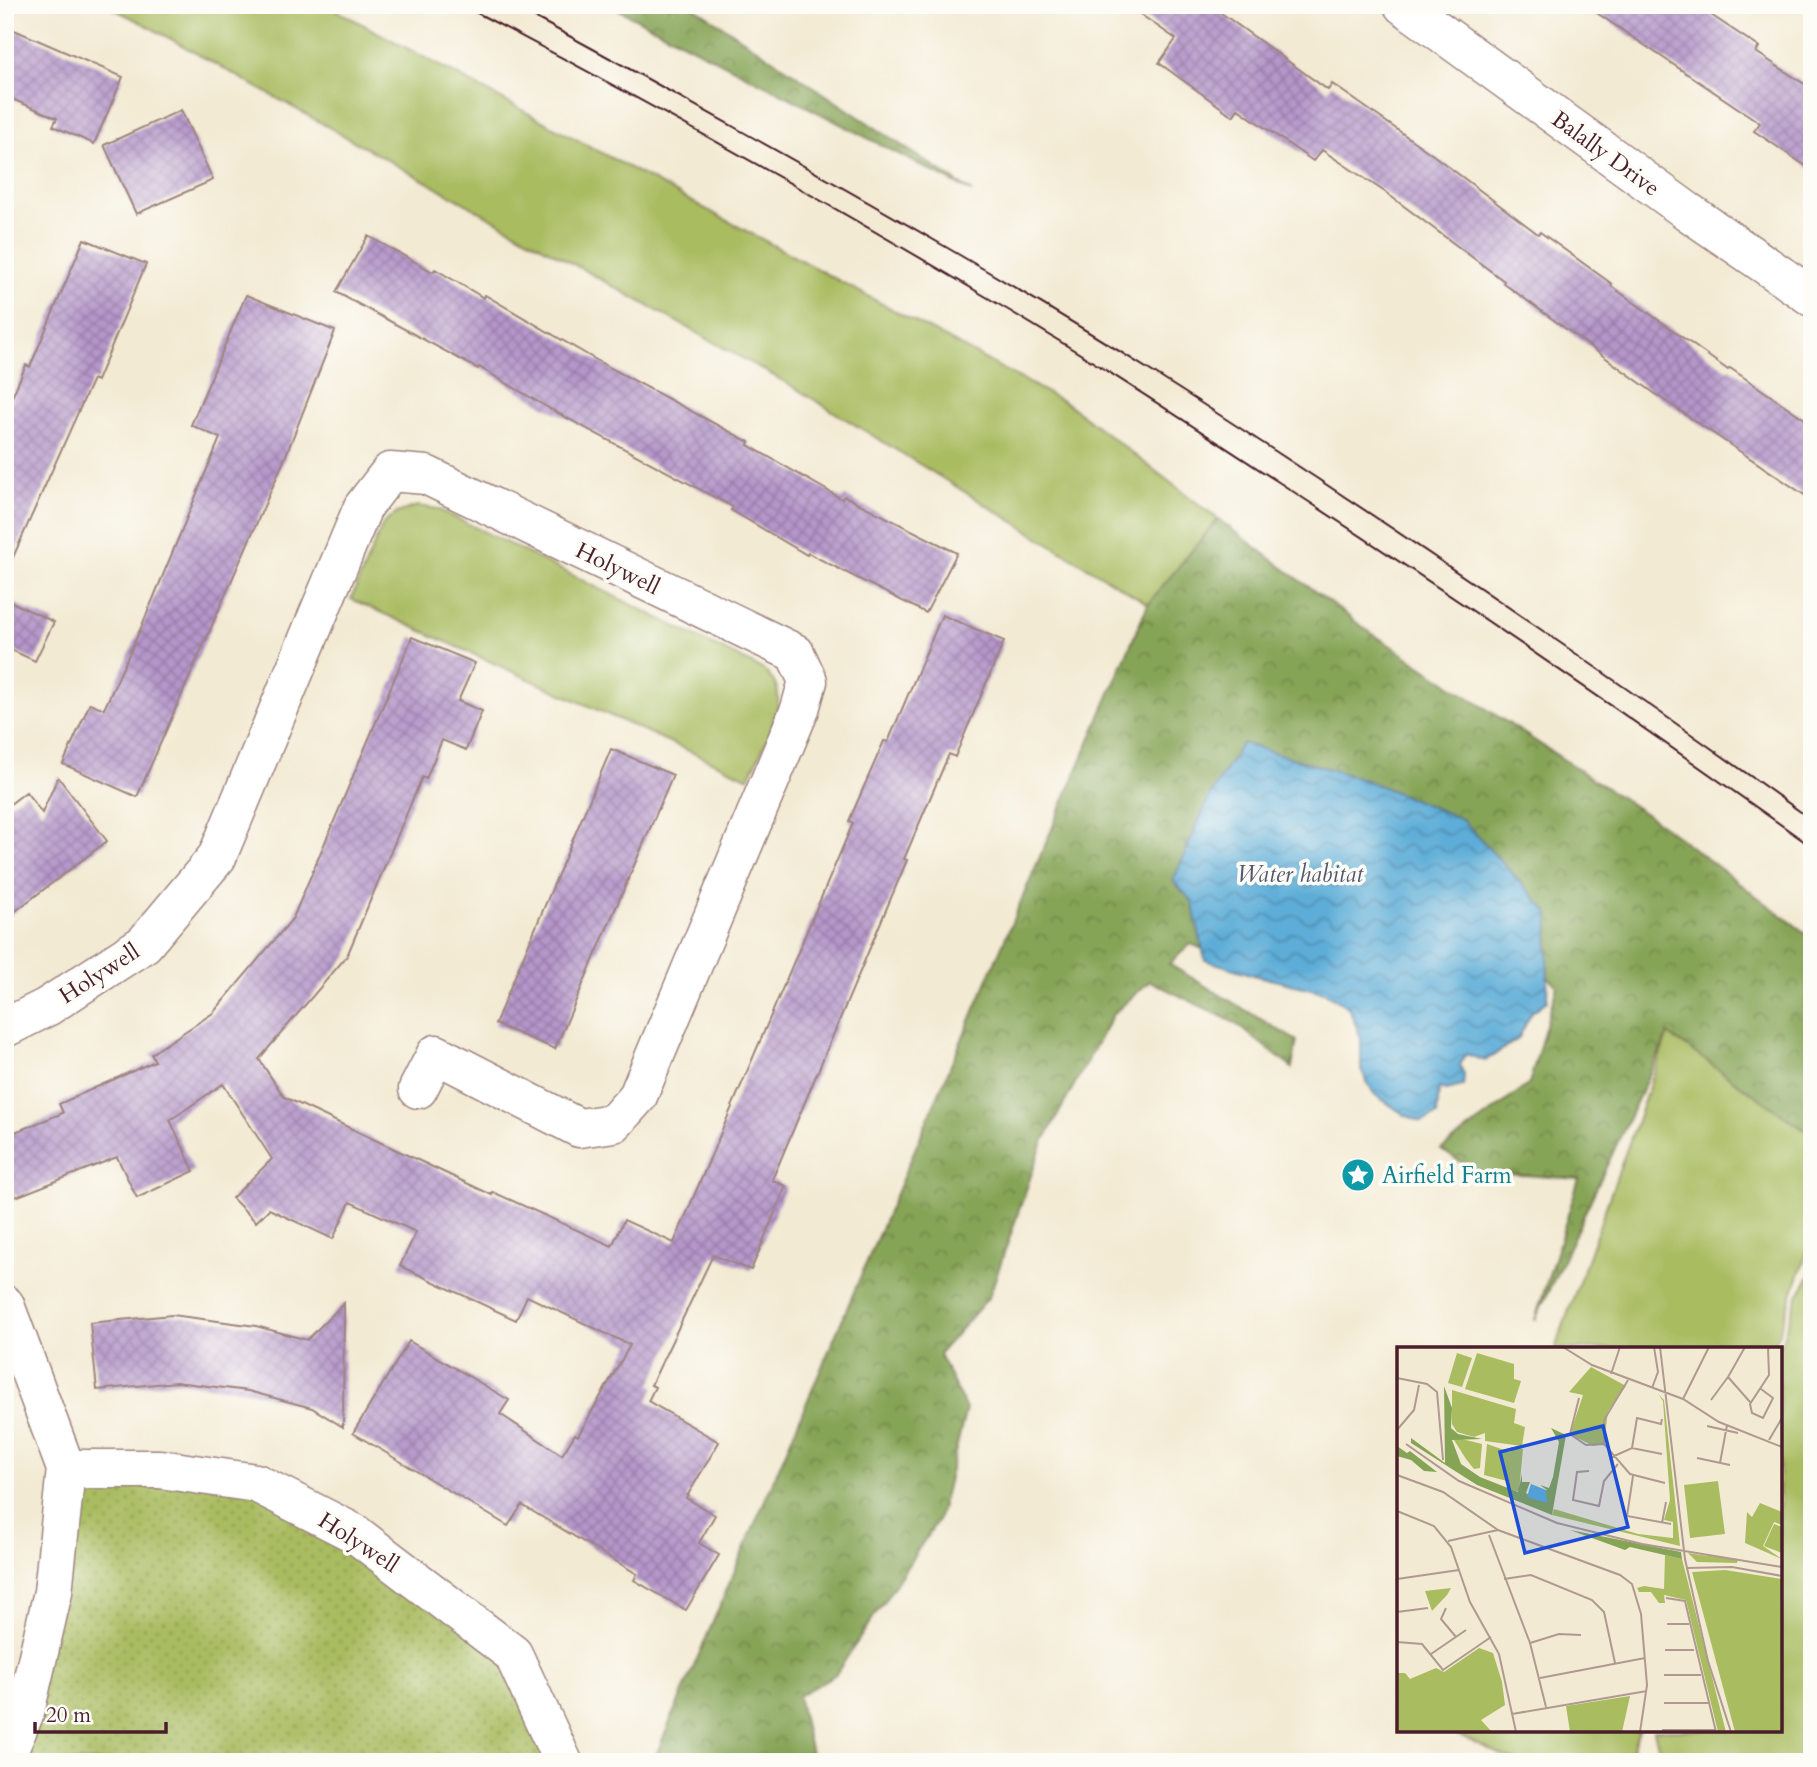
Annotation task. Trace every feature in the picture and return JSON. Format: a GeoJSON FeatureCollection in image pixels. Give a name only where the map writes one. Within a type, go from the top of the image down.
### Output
{"type":"FeatureCollection","features":[{"type":"Feature","properties":{"kind":"street","name":"Balally Drive"},"geometry":{"type":"LineString","coordinates":[[1403,5],[1812,298]]}},
{"type":"Feature","properties":{"kind":"street","name":"Holywell"},"geometry":{"type":"LineString","coordinates":[[5,1028],[47,1007],[145,944],[217,857],[363,507],[390,472],[426,475],[795,653],[808,681],[795,722],[638,1096],[614,1123],[579,1128],[436,1054],[418,1089]]}},
{"type":"Feature","properties":{"kind":"street"},"geometry":{"type":"LineString","coordinates":[[5,1305],[66,1469],[52,1592],[26,1712],[5,1759]]}},
{"type":"Feature","properties":{"kind":"street","name":"Holywell"},"geometry":{"type":"LineString","coordinates":[[66,1469],[160,1469],[256,1483],[354,1533],[513,1654],[563,1762]]}},
{"type":"Feature","properties":{"kind":"green space"},"geometry":{"type":"Polygon","coordinates":[[[106,5],[327,5],[1068,404],[1218,519],[1148,604],[790,385],[106,5]]]}},
{"type":"Feature","properties":{"kind":"green space"},"geometry":{"type":"Polygon","coordinates":[[[610,5],[691,5],[972,192],[610,5]]]}},
{"type":"Feature","properties":{"kind":"green space"},"geometry":{"type":"Polygon","coordinates":[[[417,506],[438,509],[764,670],[777,688],[777,709],[749,778],[351,599],[383,524],[397,513],[417,506]]]}},
{"type":"Feature","properties":{"kind":"green space"},"geometry":{"type":"Polygon","coordinates":[[[1218,519],[1364,628],[1661,824],[1812,938],[1812,1135],[1668,1034],[1535,1320],[1579,1179],[1478,1172],[1441,1150],[1529,1084],[1557,986],[1459,885],[1232,961],[1191,944],[1169,964],[1297,1041],[1292,1068],[1235,1023],[1150,981],[1113,1014],[1042,1144],[989,1297],[939,1354],[966,1409],[939,1518],[836,1674],[798,1696],[813,1762],[653,1762],[1148,604],[1218,519]]]}},
{"type":"Feature","properties":{"kind":"green space"},"geometry":{"type":"Polygon","coordinates":[[[1668,1034],[1812,1135],[1812,1238],[1774,1347],[1556,1347],[1668,1034]]]}},
{"type":"Feature","properties":{"kind":"green space"},"geometry":{"type":"Polygon","coordinates":[[[1812,1273],[1812,1762],[1662,1762],[1654,1732],[1782,1732],[1782,1347],[1780,1347],[1797,1297],[1812,1273]]]}},
{"type":"Feature","properties":{"kind":"green space"},"geometry":{"type":"Polygon","coordinates":[[[66,1469],[256,1483],[513,1654],[563,1762],[5,1762],[66,1469]]]}},
{"type":"Feature","properties":{"kind":"green space"},"geometry":{"type":"Polygon","coordinates":[[[1452,1732],[1638,1732],[1628,1762],[1517,1762],[1452,1732]]]}},
{"type":"Feature","properties":{"kind":"water","name":"Water habitat"},"geometry":{"type":"Polygon","coordinates":[[[1242,743],[1363,779],[1462,819],[1549,913],[1547,1001],[1532,1012],[1518,1039],[1485,1061],[1466,1054],[1460,1065],[1464,1075],[1463,1086],[1446,1090],[1439,1088],[1437,1115],[1422,1122],[1405,1115],[1374,1094],[1361,1070],[1361,1038],[1349,1008],[1324,992],[1205,960],[1192,901],[1173,881],[1209,797],[1242,743]]]}},
{"type":"Feature","properties":{"kind":"building"},"geometry":{"type":"Polygon","coordinates":[[[1127,5],[1210,5],[1328,90],[1332,84],[1351,97],[1728,370],[1730,368],[1812,424],[1812,500],[1661,398],[1503,283],[1504,281],[1385,192],[1322,150],[1313,161],[1238,109],[1233,116],[1159,63],[1176,39],[1127,5]]]}},
{"type":"Feature","properties":{"kind":"building"},"geometry":{"type":"Polygon","coordinates":[[[1585,5],[1696,5],[1759,47],[1756,52],[1812,89],[1812,170],[1754,131],[1760,123],[1585,5]]]}},
{"type":"Feature","properties":{"kind":"building"},"geometry":{"type":"Polygon","coordinates":[[[5,26],[123,77],[94,144],[53,126],[57,118],[5,96],[5,26]]]}},
{"type":"Feature","properties":{"kind":"building"},"geometry":{"type":"Polygon","coordinates":[[[181,110],[213,180],[136,214],[104,145],[181,110]]]}},
{"type":"Feature","properties":{"kind":"building"},"geometry":{"type":"Polygon","coordinates":[[[368,236],[433,272],[435,269],[484,298],[485,295],[603,364],[749,442],[748,445],[842,499],[844,496],[957,553],[926,613],[808,553],[807,555],[731,510],[733,507],[550,409],[479,367],[478,369],[336,292],[368,236]]]}},
{"type":"Feature","properties":{"kind":"building"},"geometry":{"type":"Polygon","coordinates":[[[84,239],[146,264],[97,381],[93,379],[5,575],[5,413],[26,365],[30,367],[84,239]]]}},
{"type":"Feature","properties":{"kind":"building"},"geometry":{"type":"Polygon","coordinates":[[[246,295],[335,331],[282,465],[137,797],[63,764],[90,703],[104,709],[141,628],[220,438],[191,425],[246,295]]]}},
{"type":"Feature","properties":{"kind":"building"},"geometry":{"type":"Polygon","coordinates":[[[5,599],[54,622],[35,661],[5,647],[5,599]]]}},
{"type":"Feature","properties":{"kind":"building"},"geometry":{"type":"Polygon","coordinates":[[[942,615],[1004,641],[955,757],[949,754],[772,1180],[786,1186],[751,1270],[713,1255],[651,1385],[655,1387],[648,1401],[719,1442],[686,1498],[715,1515],[699,1543],[719,1555],[686,1610],[634,1580],[637,1574],[522,1505],[508,1526],[353,1433],[409,1341],[509,1400],[500,1414],[562,1455],[575,1434],[578,1436],[630,1345],[527,1296],[516,1320],[400,1266],[416,1232],[350,1202],[333,1239],[269,1209],[256,1222],[232,1198],[272,1159],[223,1084],[170,1120],[194,1171],[137,1198],[117,1157],[16,1197],[5,1168],[5,1136],[63,1113],[59,1104],[155,1061],[151,1054],[213,1013],[293,918],[412,637],[475,663],[458,701],[482,711],[466,750],[442,740],[426,779],[422,777],[347,956],[259,1059],[284,1097],[492,1195],[493,1192],[612,1246],[624,1220],[674,1243],[853,823],[849,821],[884,741],[888,742],[942,615]]]}},
{"type":"Feature","properties":{"kind":"building"},"geometry":{"type":"Polygon","coordinates":[[[611,749],[673,775],[555,1049],[495,1024],[611,749]]]}},
{"type":"Feature","properties":{"kind":"building"},"geometry":{"type":"Polygon","coordinates":[[[58,777],[107,841],[5,919],[5,808],[26,792],[42,813],[58,777]]]}},
{"type":"Feature","properties":{"kind":"building"},"geometry":{"type":"Polygon","coordinates":[[[344,1303],[343,1427],[312,1408],[248,1391],[176,1382],[97,1390],[90,1323],[172,1315],[256,1326],[307,1340],[344,1303]]]}},
{"type":"Feature","properties":{"kind":"tram line"},"geometry":{"type":"LineString","coordinates":[[462,5],[796,186],[1065,345],[1479,615],[1812,847]]}},
{"type":"Feature","properties":{"kind":"tram line"},"geometry":{"type":"LineString","coordinates":[[511,5],[840,187],[1102,341],[1404,536],[1812,820]]}},
{"type":"Feature","properties":{"kind":"place","name":"Airfield Farm"},"geometry":{"type":"Point","coordinates":[1358,1175]}}]}
